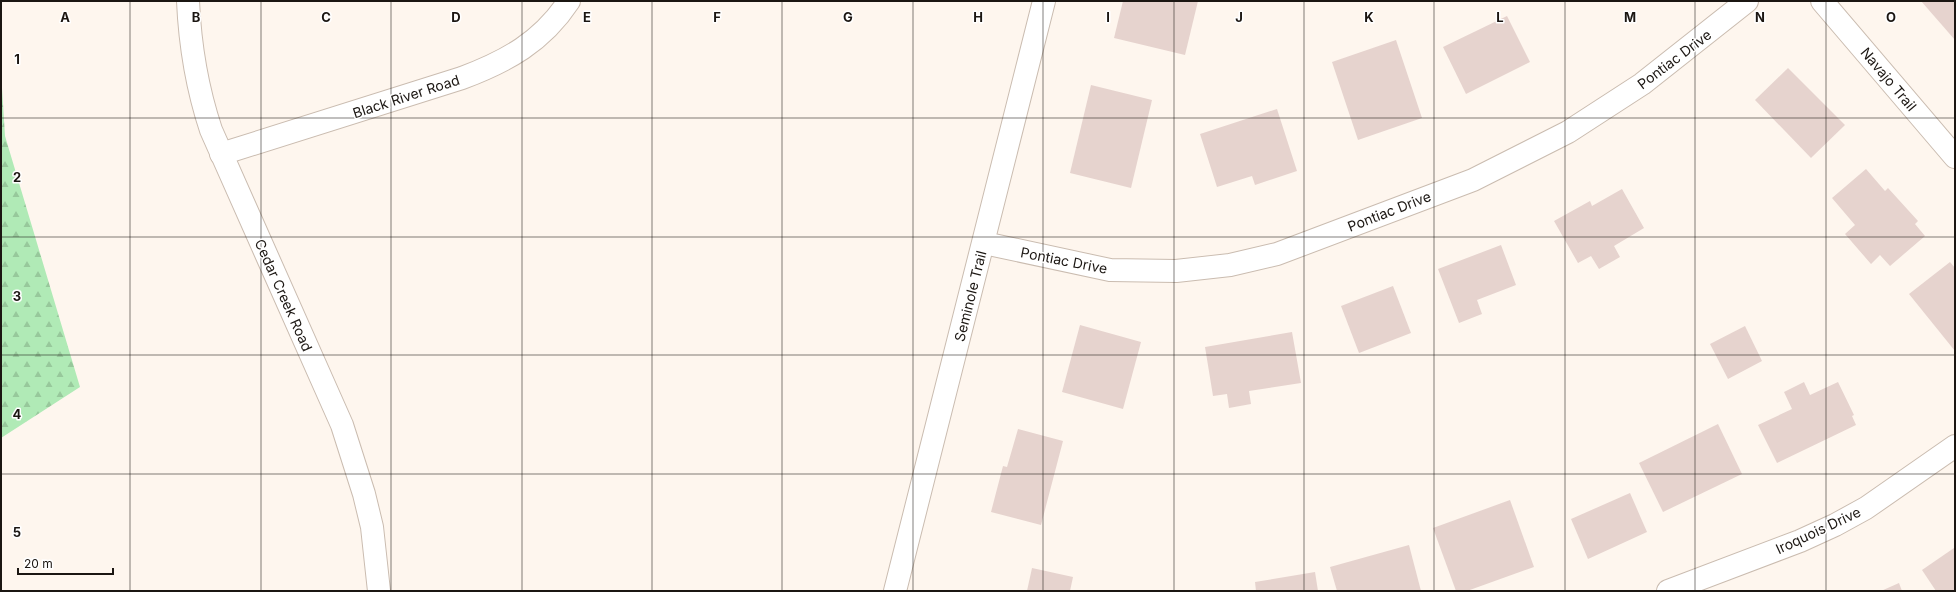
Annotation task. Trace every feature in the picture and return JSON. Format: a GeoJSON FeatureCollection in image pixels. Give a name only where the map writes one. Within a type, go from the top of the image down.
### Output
{"type":"FeatureCollection","features":[{"type":"Feature","properties":{"kind":"street","name":"Cedar Creek Road"},"geometry":{"type":"LineString","coordinates":[[188,1],[189,38],[201,101],[221,154],[342,425],[364,494],[372,527],[379,591]]}},
{"type":"Feature","properties":{"kind":"street","name":"Black River Road"},"geometry":{"type":"LineString","coordinates":[[221,154],[462,78],[493,66],[522,50],[559,17],[570,1]]}},
{"type":"Feature","properties":{"kind":"street","name":"Seminole Trail"},"geometry":{"type":"LineString","coordinates":[[895,591],[984,244],[1044,1]]}},
{"type":"Feature","properties":{"kind":"street","name":"Pontiac Drive"},"geometry":{"type":"LineString","coordinates":[[984,244],[1110,270],[1176,271],[1230,265],[1277,254],[1472,180],[1568,132],[1642,84],[1748,1]]}},
{"type":"Feature","properties":{"kind":"street","name":"Navajo Trail"},"geometry":{"type":"LineString","coordinates":[[1822,1],[1955,157]]}},
{"type":"Feature","properties":{"kind":"street","name":"Iroquois Drive"},"geometry":{"type":"LineString","coordinates":[[1668,591],[1800,541],[1835,525],[1866,508],[1955,446]]}},
{"type":"Feature","properties":{"kind":"green space"},"geometry":{"type":"Polygon","coordinates":[[[1,72],[5,136],[80,387],[1,438],[1,72]]]}},
{"type":"Feature","properties":{"kind":"building"},"geometry":{"type":"Polygon","coordinates":[[[1123,1],[1198,1],[1185,55],[1114,38],[1123,1]]]}},
{"type":"Feature","properties":{"kind":"building"},"geometry":{"type":"Polygon","coordinates":[[[1921,1],[1955,1],[1955,40],[1921,1]]]}},
{"type":"Feature","properties":{"kind":"building"},"geometry":{"type":"Polygon","coordinates":[[[1507,16],[1530,62],[1466,94],[1443,47],[1507,16]]]}},
{"type":"Feature","properties":{"kind":"building"},"geometry":{"type":"Polygon","coordinates":[[[1396,40],[1422,118],[1358,140],[1332,62],[1396,40]]]}},
{"type":"Feature","properties":{"kind":"building"},"geometry":{"type":"Polygon","coordinates":[[[1788,68],[1845,125],[1811,158],[1755,100],[1788,68]]]}},
{"type":"Feature","properties":{"kind":"building"},"geometry":{"type":"Polygon","coordinates":[[[1091,85],[1152,100],[1131,188],[1070,173],[1091,85]]]}},
{"type":"Feature","properties":{"kind":"building"},"geometry":{"type":"Polygon","coordinates":[[[1277,109],[1297,171],[1255,185],[1252,176],[1217,187],[1200,134],[1277,109]]]}},
{"type":"Feature","properties":{"kind":"building"},"geometry":{"type":"Polygon","coordinates":[[[1866,169],[1885,191],[1888,188],[1918,221],[1915,224],[1925,236],[1890,266],[1880,255],[1871,264],[1845,234],[1855,225],[1832,198],[1866,169]]]}},
{"type":"Feature","properties":{"kind":"building"},"geometry":{"type":"Polygon","coordinates":[[[1622,189],[1644,228],[1614,246],[1620,257],[1599,269],[1591,256],[1578,263],[1554,221],[1590,201],[1592,206],[1622,189]]]}},
{"type":"Feature","properties":{"kind":"building"},"geometry":{"type":"Polygon","coordinates":[[[1501,245],[1516,285],[1477,300],[1482,314],[1459,323],[1438,269],[1501,245]]]}},
{"type":"Feature","properties":{"kind":"building"},"geometry":{"type":"Polygon","coordinates":[[[1950,262],[1955,268],[1955,351],[1909,294],[1950,262]]]}},
{"type":"Feature","properties":{"kind":"building"},"geometry":{"type":"Polygon","coordinates":[[[1393,286],[1411,333],[1359,353],[1341,306],[1393,286]]]}},
{"type":"Feature","properties":{"kind":"building"},"geometry":{"type":"Polygon","coordinates":[[[1080,325],[1141,342],[1123,409],[1062,392],[1080,325]]]}},
{"type":"Feature","properties":{"kind":"building"},"geometry":{"type":"Polygon","coordinates":[[[1745,326],[1762,361],[1728,379],[1710,344],[1745,326]]]}},
{"type":"Feature","properties":{"kind":"building"},"geometry":{"type":"Polygon","coordinates":[[[1292,332],[1301,383],[1249,391],[1251,404],[1229,408],[1227,394],[1213,396],[1205,347],[1292,332]]]}},
{"type":"Feature","properties":{"kind":"building"},"geometry":{"type":"Polygon","coordinates":[[[1804,382],[1810,395],[1838,382],[1854,415],[1852,416],[1856,425],[1777,463],[1758,425],[1792,409],[1784,392],[1804,382]]]}},
{"type":"Feature","properties":{"kind":"building"},"geometry":{"type":"Polygon","coordinates":[[[1718,424],[1742,474],[1663,512],[1639,463],[1718,424]]]}},
{"type":"Feature","properties":{"kind":"building"},"geometry":{"type":"Polygon","coordinates":[[[1018,429],[1063,441],[1041,525],[991,512],[1003,466],[1007,467],[1018,429]]]}},
{"type":"Feature","properties":{"kind":"building"},"geometry":{"type":"Polygon","coordinates":[[[1630,493],[1647,532],[1588,559],[1571,519],[1630,493]]]}},
{"type":"Feature","properties":{"kind":"building"},"geometry":{"type":"Polygon","coordinates":[[[1510,500],[1534,567],[1467,591],[1456,591],[1433,528],[1510,500]]]}},
{"type":"Feature","properties":{"kind":"building"},"geometry":{"type":"Polygon","coordinates":[[[1409,545],[1421,591],[1337,591],[1330,567],[1409,545]]]}},
{"type":"Feature","properties":{"kind":"building"},"geometry":{"type":"Polygon","coordinates":[[[1954,548],[1955,591],[1936,591],[1922,570],[1954,548]]]}},
{"type":"Feature","properties":{"kind":"building"},"geometry":{"type":"Polygon","coordinates":[[[1032,568],[1073,577],[1070,591],[1027,591],[1032,568]]]}},
{"type":"Feature","properties":{"kind":"building"},"geometry":{"type":"Polygon","coordinates":[[[1315,572],[1318,591],[1256,591],[1255,582],[1315,572]]]}},
{"type":"Feature","properties":{"kind":"building"},"geometry":{"type":"Polygon","coordinates":[[[1899,583],[1902,591],[1881,591],[1899,583]]]}}]}
